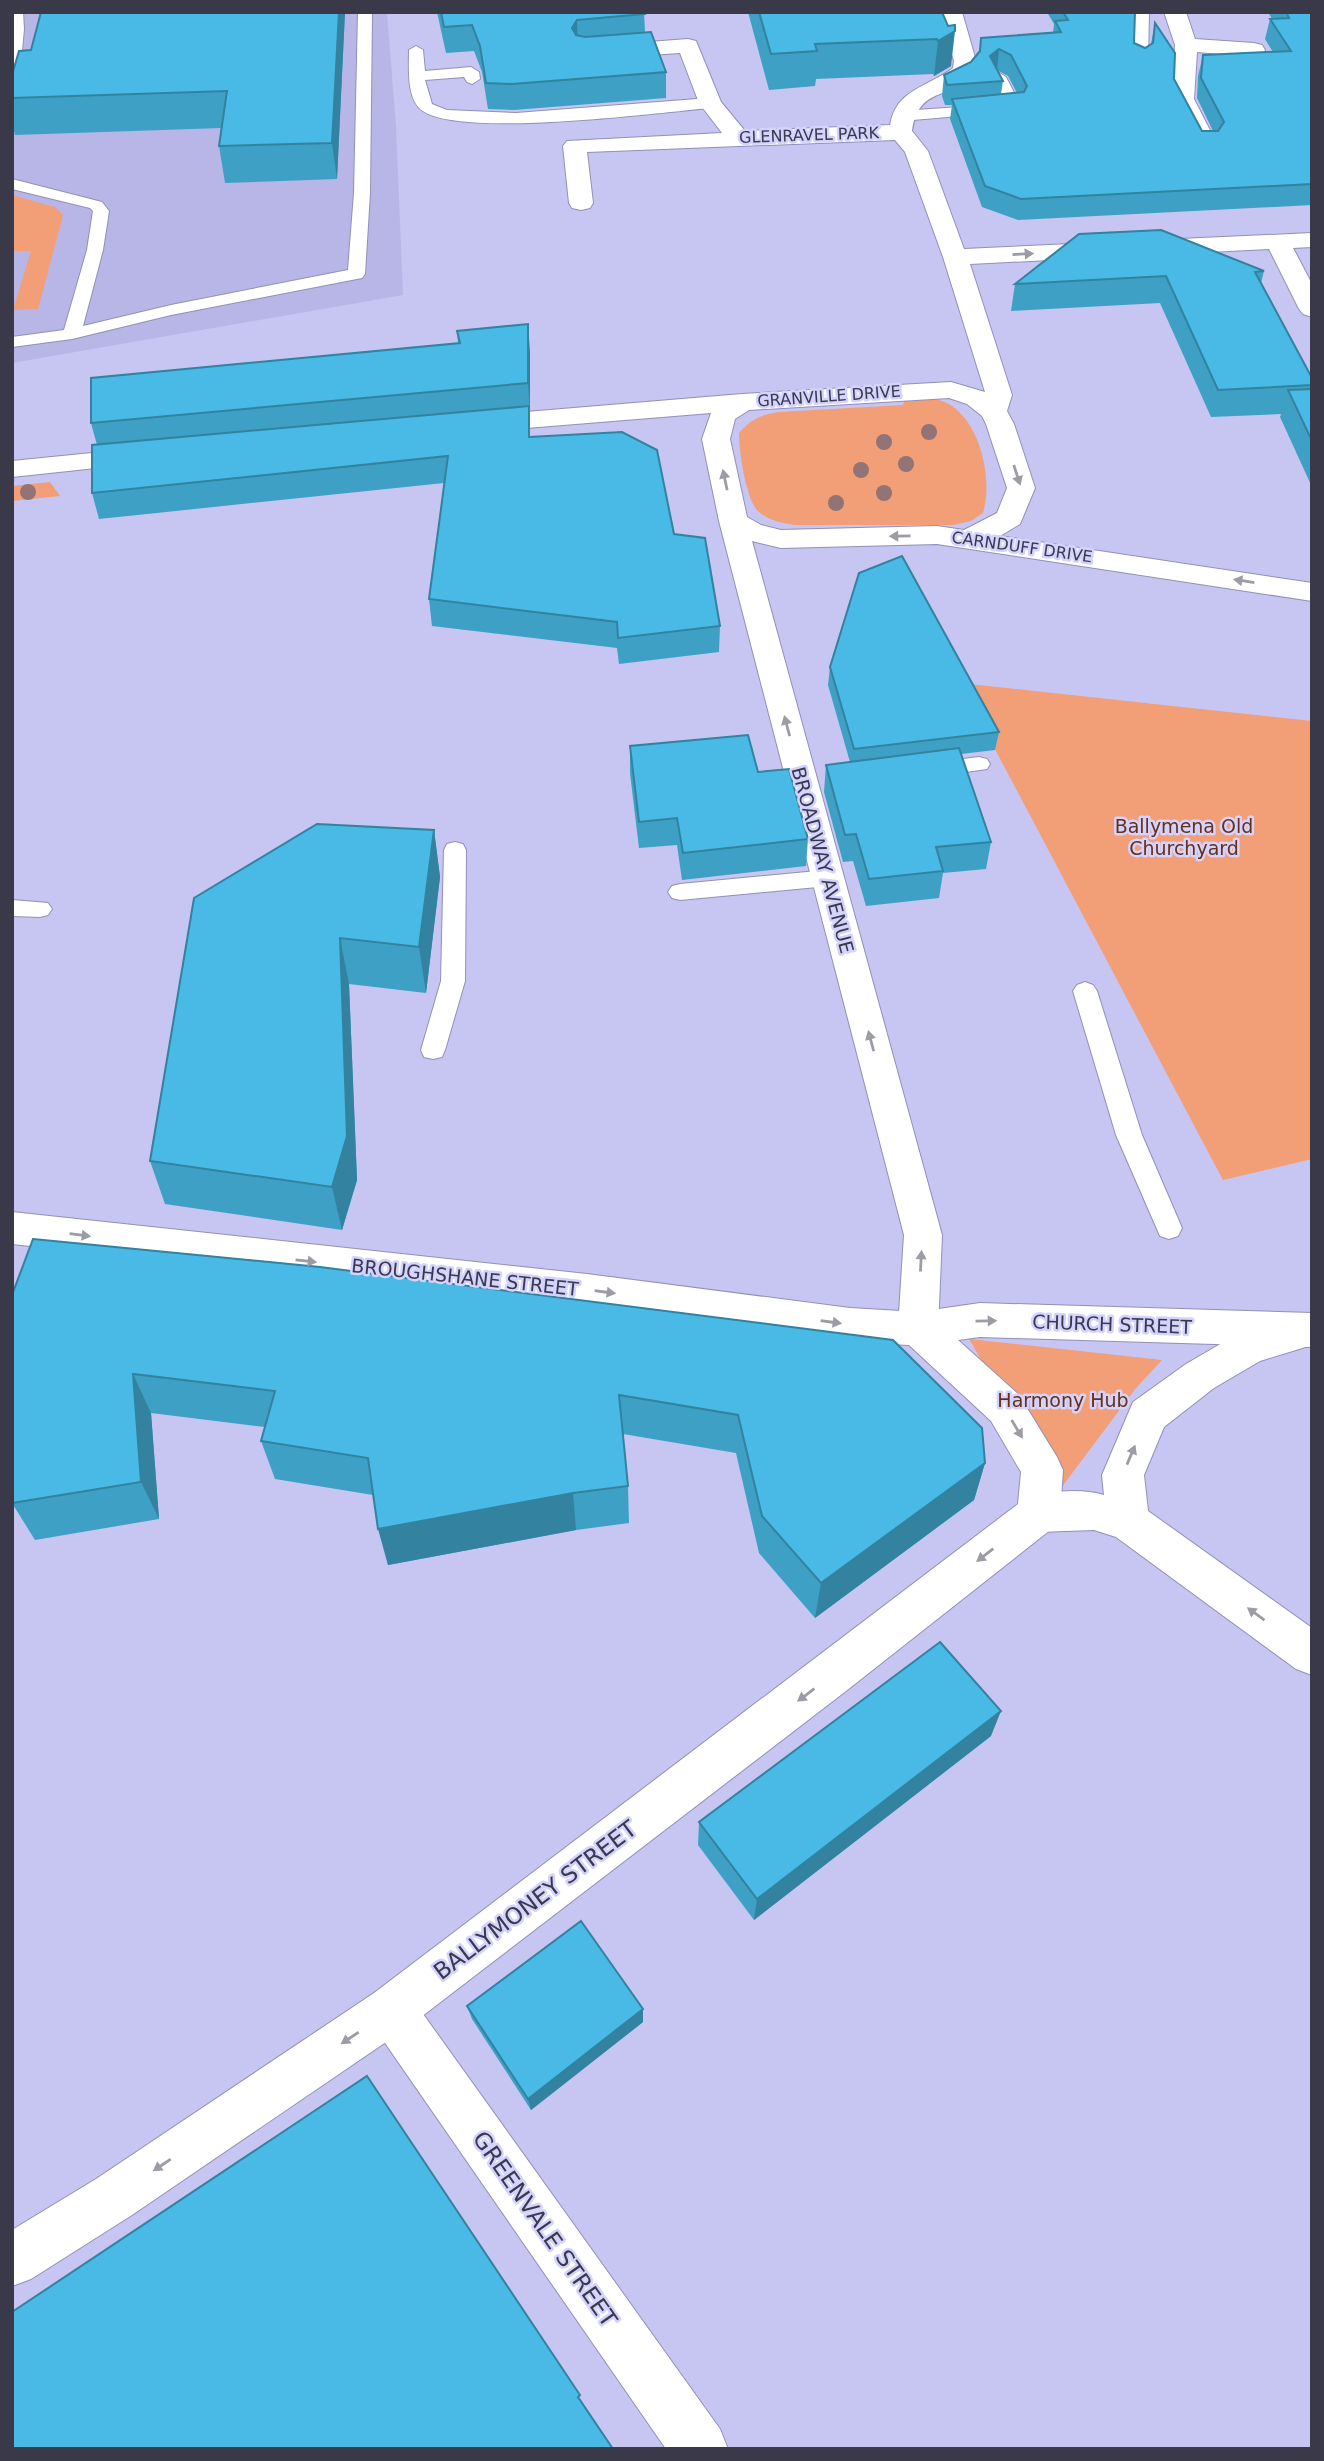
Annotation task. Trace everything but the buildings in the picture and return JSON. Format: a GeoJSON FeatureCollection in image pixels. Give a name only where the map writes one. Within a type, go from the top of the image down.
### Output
{"type":"FeatureCollection","features":[{"type":"Feature","properties":{"kind":"street"},"geometry":{"type":"LineString","coordinates":[[900,125],[915,96],[950,82],[964,71],[965,61],[951,12]]}},
{"type":"Feature","properties":{"kind":"street"},"geometry":{"type":"LineString","coordinates":[[1175,12],[1186,45],[1183,99],[1205,144]]}},
{"type":"Feature","properties":{"kind":"street"},"geometry":{"type":"LineString","coordinates":[[1186,45],[1254,50]]}},
{"type":"Feature","properties":{"kind":"street"},"geometry":{"type":"LineString","coordinates":[[586,53],[688,46],[710,103],[738,138]]}},
{"type":"Feature","properties":{"kind":"street","name":"GLENRAVEL PARK"},"geometry":{"type":"LineString","coordinates":[[581,203],[575,146],[738,138],[900,125],[916,151],[955,257],[999,395],[993,411],[1000,424],[1021,488],[1010,518],[968,539]]}},
{"type":"Feature","properties":{"kind":"street"},"geometry":{"type":"LineString","coordinates":[[955,257],[1312,240]]}},
{"type":"Feature","properties":{"kind":"street"},"geometry":{"type":"LineString","coordinates":[[1277,242],[1312,309]]}},
{"type":"Feature","properties":{"kind":"street"},"geometry":{"type":"LineString","coordinates":[[951,390],[976,372],[987,358]]}},
{"type":"Feature","properties":{"kind":"street","name":"GRANVILLE DRIVE"},"geometry":{"type":"LineString","coordinates":[[456,426],[742,402],[951,390],[976,398],[993,411]]}},
{"type":"Feature","properties":{"kind":"street"},"geometry":{"type":"LineString","coordinates":[[716,439],[723,415],[742,402]]}},
{"type":"Feature","properties":{"kind":"street","name":"GRANVILLE DRIVE"},"geometry":{"type":"LineString","coordinates":[[659,409],[689,421],[716,439]]}},
{"type":"Feature","properties":{"kind":"street","name":"BROADWAY AVENUE"},"geometry":{"type":"LineString","coordinates":[[716,439],[733,521],[816,782],[828,878],[923,1235],[918,1329]]}},
{"type":"Feature","properties":{"kind":"street"},"geometry":{"type":"LineString","coordinates":[[12,469],[173,453]]}},
{"type":"Feature","properties":{"kind":"street","name":"CARNDUFF DRIVE"},"geometry":{"type":"LineString","coordinates":[[733,521],[751,532],[781,539],[937,535],[1312,592]]}},
{"type":"Feature","properties":{"kind":"street","name":"BROUGHSHANE STREET"},"geometry":{"type":"LineString","coordinates":[[12,1227],[587,1290],[850,1325],[918,1329]]}},
{"type":"Feature","properties":{"kind":"street","name":"CHURCH STREET"},"geometry":{"type":"LineString","coordinates":[[918,1329],[980,1320],[1309,1330]]}},
{"type":"Feature","properties":{"kind":"street"},"geometry":{"type":"LineString","coordinates":[[918,1329],[1004,1408],[1042,1470],[1039,1513],[1094,1511],[1128,1521],[1312,1654]]}},
{"type":"Feature","properties":{"kind":"street","name":"CHURCH STREET"},"geometry":{"type":"LineString","coordinates":[[1128,1521],[1123,1475],[1148,1415],[1200,1376],[1248,1348],[1309,1330]]}},
{"type":"Feature","properties":{"kind":"street","name":"BALLYMONEY STREET"},"geometry":{"type":"LineString","coordinates":[[12,2260],[114,2197],[391,2010],[830,1676],[1039,1513]]}},
{"type":"Feature","properties":{"kind":"street","name":"GREENVALE STREET"},"geometry":{"type":"LineString","coordinates":[[391,2010],[700,2449]]}},
{"type":"Feature","properties":{"kind":"lane"},"geometry":{"type":"LineString","coordinates":[[12,71],[17,29],[16,12]]}},
{"type":"Feature","properties":{"kind":"lane"},"geometry":{"type":"LineString","coordinates":[[12,342],[72,334],[171,310],[356,274],[362,193],[365,12]]}},
{"type":"Feature","properties":{"kind":"lane"},"geometry":{"type":"LineString","coordinates":[[1140,61],[1142,12]]}},
{"type":"Feature","properties":{"kind":"lane"},"geometry":{"type":"LineString","coordinates":[[416,50],[425,106],[439,115],[467,118],[566,114],[710,103]]}},
{"type":"Feature","properties":{"kind":"lane"},"geometry":{"type":"LineString","coordinates":[[419,76],[471,72],[472,79]]}},
{"type":"Feature","properties":{"kind":"lane"},"geometry":{"type":"LineString","coordinates":[[900,125],[1014,108],[998,78]]}},
{"type":"Feature","properties":{"kind":"lane"},"geometry":{"type":"LineString","coordinates":[[12,184],[96,205],[101,211],[95,250],[72,334]]}},
{"type":"Feature","properties":{"kind":"lane"},"geometry":{"type":"LineString","coordinates":[[911,772],[979,765]]}},
{"type":"Feature","properties":{"kind":"lane"},"geometry":{"type":"LineString","coordinates":[[433,1050],[453,981],[455,850]]}},
{"type":"Feature","properties":{"kind":"lane"},"geometry":{"type":"LineString","coordinates":[[680,892],[828,878]]}},
{"type":"Feature","properties":{"kind":"lane"},"geometry":{"type":"LineString","coordinates":[[12,908],[40,909]]}},
{"type":"Feature","properties":{"kind":"lane"},"geometry":{"type":"LineString","coordinates":[[1085,991],[1129,1135],[1169,1227]]}},
{"type":"Feature","properties":{"kind":"shaded area"},"geometry":{"type":"Polygon","coordinates":[[[12,12],[387,12],[396,127],[403,295],[12,363],[12,12]]]}},
{"type":"Feature","properties":{"kind":"green space"},"geometry":{"type":"Polygon","coordinates":[[[12,195],[55,207],[63,215],[38,309],[13,310],[31,251],[12,251],[12,195]]]}},
{"type":"Feature","properties":{"kind":"green space"},"geometry":{"type":"Polygon","coordinates":[[[906,396],[949,404],[969,424],[982,453],[985,469],[986,500],[983,513],[971,521],[953,525],[795,525],[767,518],[754,506],[744,475],[739,433],[752,421],[779,412],[903,405],[906,396]]]}},
{"type":"Feature","properties":{"kind":"green space"},"geometry":{"type":"Polygon","coordinates":[[[50,482],[60,496],[12,501],[12,486],[50,482]]]}},
{"type":"Feature","properties":{"kind":"green space","name":"Ballymena Old Churchyard"},"geometry":{"type":"Polygon","coordinates":[[[960,683],[1312,721],[1312,1159],[1223,1180],[960,683]]]}},
{"type":"Feature","properties":{"kind":"green space","name":"Harmony Hub"},"geometry":{"type":"Polygon","coordinates":[[[969,1339],[1162,1360],[1136,1388],[1058,1492],[969,1339]]]}}]}
